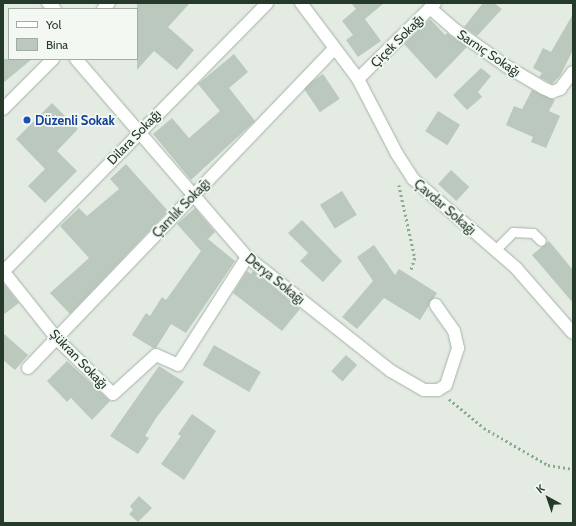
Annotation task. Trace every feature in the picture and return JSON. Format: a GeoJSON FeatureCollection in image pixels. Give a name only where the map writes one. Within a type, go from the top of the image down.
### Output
{"type":"FeatureCollection","features":[{"type":"Feature","properties":{"kind":"street","name":"Dilara Sokağı"},"geometry":{"type":"LineString","coordinates":[[3,272],[267,3]]}},
{"type":"Feature","properties":{"kind":"street","name":"Çavdar Sokağı"},"geometry":{"type":"LineString","coordinates":[[301,3],[358,79],[397,154],[413,179],[438,203],[496,249],[573,333]]}},
{"type":"Feature","properties":{"kind":"street","name":"Çiçek Sokağı"},"geometry":{"type":"LineString","coordinates":[[358,79],[432,6]]}},
{"type":"Feature","properties":{"kind":"street","name":"Sarnıç Sokağı"},"geometry":{"type":"LineString","coordinates":[[432,6],[454,30],[506,66],[552,92],[560,89],[573,72]]}},
{"type":"Feature","properties":{"kind":"street","name":"Çamlık Sokağı"},"geometry":{"type":"LineString","coordinates":[[28,368],[334,49]]}},
{"type":"Feature","properties":{"kind":"street"},"geometry":{"type":"LineString","coordinates":[[3,109],[52,60]]}},
{"type":"Feature","properties":{"kind":"street","name":"Derya Sokağı"},"geometry":{"type":"LineString","coordinates":[[77,60],[247,257],[391,371],[424,390],[438,390]]}},
{"type":"Feature","properties":{"kind":"street","name":"Şükran Sokağı"},"geometry":{"type":"LineString","coordinates":[[3,272],[57,339],[113,394],[156,355],[178,365],[247,257]]}},
{"type":"Feature","properties":{"kind":"street"},"geometry":{"type":"LineString","coordinates":[[436,305],[454,331],[458,348],[446,384],[438,390]]}},
{"type":"Feature","properties":{"kind":"lane"},"geometry":{"type":"LineString","coordinates":[[496,249],[513,232],[533,234],[541,241]]}},
{"type":"Feature","properties":{"kind":"path"},"geometry":{"type":"LineString","coordinates":[[398,176],[415,258],[411,270]]}},
{"type":"Feature","properties":{"kind":"path"},"geometry":{"type":"LineString","coordinates":[[438,390],[490,431],[548,465],[573,469]]}},
{"type":"Feature","properties":{"kind":"building"},"geometry":{"type":"Polygon","coordinates":[[[137,3],[190,3],[168,27],[194,50],[177,70],[154,51],[137,70],[137,3]]]}},
{"type":"Feature","properties":{"kind":"building"},"geometry":{"type":"Polygon","coordinates":[[[351,3],[384,3],[365,19],[381,41],[358,57],[346,40],[353,35],[342,21],[356,9],[351,3]]]}},
{"type":"Feature","properties":{"kind":"building"},"geometry":{"type":"Polygon","coordinates":[[[483,3],[494,3],[502,9],[477,36],[464,27],[483,3]]]}},
{"type":"Feature","properties":{"kind":"building"},"geometry":{"type":"Polygon","coordinates":[[[573,14],[573,50],[560,76],[552,84],[539,77],[542,73],[533,68],[543,48],[551,52],[573,14]]]}},
{"type":"Feature","properties":{"kind":"building"},"geometry":{"type":"Polygon","coordinates":[[[430,19],[445,35],[447,33],[467,47],[436,79],[404,44],[430,19]]]}},
{"type":"Feature","properties":{"kind":"building"},"geometry":{"type":"Polygon","coordinates":[[[234,54],[248,72],[229,88],[255,121],[191,180],[153,134],[172,118],[189,138],[220,111],[198,84],[234,54]]]}},
{"type":"Feature","properties":{"kind":"building"},"geometry":{"type":"Polygon","coordinates":[[[3,59],[31,60],[3,83],[3,59]]]}},
{"type":"Feature","properties":{"kind":"building"},"geometry":{"type":"Polygon","coordinates":[[[481,68],[491,76],[478,92],[482,97],[467,110],[453,95],[481,68]]]}},
{"type":"Feature","properties":{"kind":"building"},"geometry":{"type":"Polygon","coordinates":[[[323,74],[340,99],[320,112],[303,87],[323,74]]]}},
{"type":"Feature","properties":{"kind":"building"},"geometry":{"type":"Polygon","coordinates":[[[532,90],[555,100],[549,111],[560,116],[546,148],[531,142],[533,137],[506,125],[514,106],[522,109],[532,90]]]}},
{"type":"Feature","properties":{"kind":"building"},"geometry":{"type":"Polygon","coordinates":[[[52,103],[78,129],[57,151],[77,171],[45,203],[28,186],[45,169],[16,139],[52,103]]]}},
{"type":"Feature","properties":{"kind":"building"},"geometry":{"type":"Polygon","coordinates":[[[438,111],[460,125],[447,145],[425,131],[438,111]]]}},
{"type":"Feature","properties":{"kind":"building"},"geometry":{"type":"Polygon","coordinates":[[[126,164],[168,211],[70,314],[50,293],[89,258],[60,226],[79,208],[87,216],[119,189],[110,179],[126,164]]]}},
{"type":"Feature","properties":{"kind":"building"},"geometry":{"type":"Polygon","coordinates":[[[451,170],[469,187],[456,201],[438,184],[451,170]]]}},
{"type":"Feature","properties":{"kind":"building"},"geometry":{"type":"Polygon","coordinates":[[[342,191],[357,215],[335,229],[320,205],[342,191]]]}},
{"type":"Feature","properties":{"kind":"building"},"geometry":{"type":"Polygon","coordinates":[[[195,208],[215,232],[208,239],[235,261],[186,333],[171,324],[156,348],[153,348],[132,335],[146,313],[150,316],[162,297],[166,300],[201,251],[177,224],[195,208]]]}},
{"type":"Feature","properties":{"kind":"building"},"geometry":{"type":"Polygon","coordinates":[[[302,220],[342,261],[323,282],[300,261],[308,253],[288,233],[302,220]]]}},
{"type":"Feature","properties":{"kind":"building"},"geometry":{"type":"Polygon","coordinates":[[[549,241],[573,270],[573,303],[532,255],[549,241]]]}},
{"type":"Feature","properties":{"kind":"building"},"geometry":{"type":"Polygon","coordinates":[[[374,245],[395,275],[399,269],[437,293],[420,320],[384,298],[357,329],[342,317],[373,281],[357,257],[374,245]]]}},
{"type":"Feature","properties":{"kind":"building"},"geometry":{"type":"Polygon","coordinates":[[[247,271],[251,274],[253,271],[300,309],[282,331],[233,293],[247,271]]]}},
{"type":"Feature","properties":{"kind":"building"},"geometry":{"type":"Polygon","coordinates":[[[3,283],[19,303],[3,315],[3,283]]]}},
{"type":"Feature","properties":{"kind":"building"},"geometry":{"type":"Polygon","coordinates":[[[3,333],[28,355],[15,370],[3,360],[3,333]]]}},
{"type":"Feature","properties":{"kind":"building"},"geometry":{"type":"Polygon","coordinates":[[[214,345],[261,372],[249,392],[202,365],[214,345]]]}},
{"type":"Feature","properties":{"kind":"building"},"geometry":{"type":"Polygon","coordinates":[[[346,355],[357,365],[342,381],[331,371],[346,355]]]}},
{"type":"Feature","properties":{"kind":"building"},"geometry":{"type":"Polygon","coordinates":[[[67,361],[110,401],[92,420],[71,398],[67,402],[47,381],[67,361]]]}},
{"type":"Feature","properties":{"kind":"building"},"geometry":{"type":"Polygon","coordinates":[[[159,366],[184,382],[156,418],[145,436],[149,438],[138,454],[110,436],[159,366]]]}},
{"type":"Feature","properties":{"kind":"building"},"geometry":{"type":"Polygon","coordinates":[[[192,414],[216,431],[184,480],[161,464],[181,436],[178,434],[192,414]]]}},
{"type":"Feature","properties":{"kind":"building"},"geometry":{"type":"Polygon","coordinates":[[[139,496],[152,508],[138,522],[129,514],[133,510],[130,506],[139,496]]]}},
{"type":"Feature","properties":{"kind":"place","name":"Düzenli Sokak"},"geometry":{"type":"Point","coordinates":[27,120]}}]}
